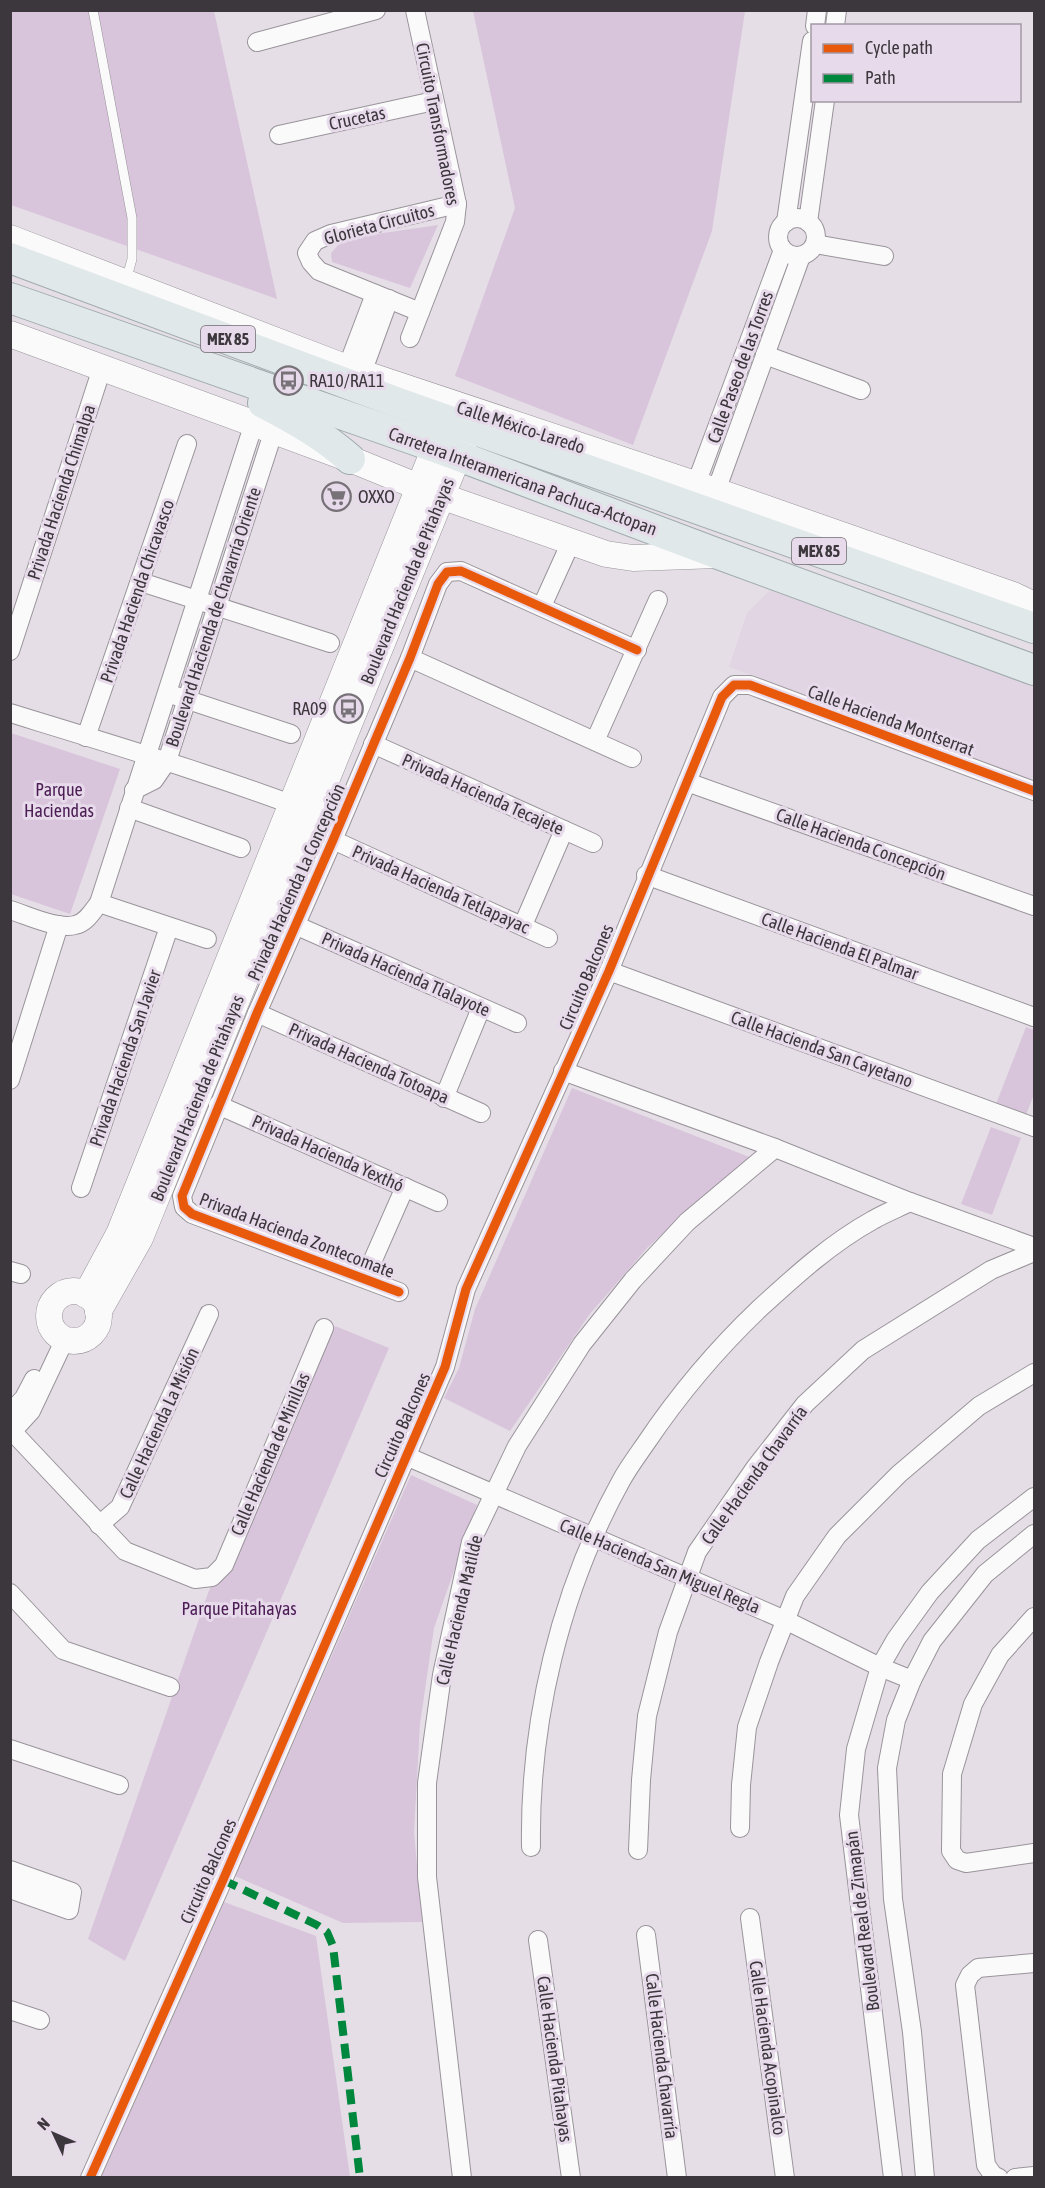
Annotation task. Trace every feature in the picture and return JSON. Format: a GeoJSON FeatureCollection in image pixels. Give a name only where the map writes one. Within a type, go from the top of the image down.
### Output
{"type":"FeatureCollection","features":[{"type":"Feature","properties":{"kind":"main road"},"geometry":{"type":"LineString","coordinates":[[20,261],[113,278]]}},
{"type":"Feature","properties":{"kind":"main road","name":"Carretera Interamericana Pachuca-Actopan"},"geometry":{"type":"LineString","coordinates":[[20,261],[461,416],[521,445],[1035,628]]}},
{"type":"Feature","properties":{"kind":"main road","name":"Carretera Interamericana Pachuca-Actopan"},"geometry":{"type":"LineString","coordinates":[[10,298],[447,451],[721,555],[1034,669]]}},
{"type":"Feature","properties":{"kind":"main road"},"geometry":{"type":"LineString","coordinates":[[193,362],[311,428],[328,439],[350,459]]}},
{"type":"Feature","properties":{"kind":"main road"},"geometry":{"type":"LineString","coordinates":[[380,428],[389,424],[395,417],[396,394]]}},
{"type":"Feature","properties":{"kind":"main road"},"geometry":{"type":"LineString","coordinates":[[506,475],[503,465],[508,452],[521,445]]}},
{"type":"Feature","properties":{"kind":"street"},"geometry":{"type":"LineString","coordinates":[[257,42],[376,10]]}},
{"type":"Feature","properties":{"kind":"street","name":"Circuito Transformadores"},"geometry":{"type":"LineString","coordinates":[[410,338],[455,222],[457,204],[415,10]]}},
{"type":"Feature","properties":{"kind":"street"},"geometry":{"type":"LineString","coordinates":[[786,222],[797,218],[808,222],[815,231],[815,244],[812,249],[801,256],[794,256],[783,250],[778,238],[786,222],[811,54]]}},
{"type":"Feature","properties":{"kind":"street","name":"Crucetas"},"geometry":{"type":"LineString","coordinates":[[279,135],[434,101]]}},
{"type":"Feature","properties":{"kind":"street"},"geometry":{"type":"LineString","coordinates":[[808,222],[825,102]]}},
{"type":"Feature","properties":{"kind":"street","name":"Glorieta Circuitos"},"geometry":{"type":"LineString","coordinates":[[382,297],[319,271],[307,253],[315,241],[331,234],[457,204]]}},
{"type":"Feature","properties":{"kind":"street"},"geometry":{"type":"LineString","coordinates":[[10,238],[354,371],[396,394]]}},
{"type":"Feature","properties":{"kind":"street"},"geometry":{"type":"LineString","coordinates":[[815,244],[884,256]]}},
{"type":"Feature","properties":{"kind":"street","name":"Calle Paseo de las Torres"},"geometry":{"type":"LineString","coordinates":[[706,488],[718,429],[783,250]]}},
{"type":"Feature","properties":{"kind":"street","name":"Calle Paseo de las Torres"},"geometry":{"type":"LineString","coordinates":[[706,488],[736,436],[801,256]]}},
{"type":"Feature","properties":{"kind":"street"},"geometry":{"type":"LineString","coordinates":[[354,371],[382,297],[420,312]]}},
{"type":"Feature","properties":{"kind":"street"},"geometry":{"type":"LineString","coordinates":[[11,335],[350,459],[430,492],[606,554],[633,558],[721,555]]}},
{"type":"Feature","properties":{"kind":"street"},"geometry":{"type":"LineString","coordinates":[[765,355],[861,390]]}},
{"type":"Feature","properties":{"kind":"street","name":"Privada Hacienda Chimalpa"},"geometry":{"type":"LineString","coordinates":[[10,651],[102,368]]}},
{"type":"Feature","properties":{"kind":"street","name":"Boulevard Hacienda de Pitahayas"},"geometry":{"type":"LineString","coordinates":[[92,1303],[141,1238],[303,808],[461,416]]}},
{"type":"Feature","properties":{"kind":"street","name":"Calle México-Laredo"},"geometry":{"type":"LineString","coordinates":[[461,416],[706,488],[1035,605]]}},
{"type":"Feature","properties":{"kind":"street","name":"Boulevard Hacienda de Chavarría Oriente"},"geometry":{"type":"LineString","coordinates":[[67,926],[88,918],[99,903],[196,600],[264,427]]}},
{"type":"Feature","properties":{"kind":"street","name":"Boulevard Hacienda de Chavarría Oriente"},"geometry":{"type":"LineString","coordinates":[[135,790],[154,780],[166,761],[217,606],[264,427]]}},
{"type":"Feature","properties":{"kind":"street"},"geometry":{"type":"LineString","coordinates":[[718,429],[736,436]]}},
{"type":"Feature","properties":{"kind":"street","name":"Privada Hacienda Chicavasco"},"geometry":{"type":"LineString","coordinates":[[86,737],[187,444]]}},
{"type":"Feature","properties":{"kind":"street"},"geometry":{"type":"LineString","coordinates":[[571,542],[542,606],[637,650]]}},
{"type":"Feature","properties":{"kind":"street","name":"Privada Hacienda La Concepción"},"geometry":{"type":"LineString","coordinates":[[184,1207],[182,1196],[218,1105],[337,831],[410,658],[438,584],[447,572],[461,571],[542,606]]}},
{"type":"Feature","properties":{"kind":"street"},"geometry":{"type":"LineString","coordinates":[[141,582],[330,643]]}},
{"type":"Feature","properties":{"kind":"street"},"geometry":{"type":"LineString","coordinates":[[595,741],[658,600]]}},
{"type":"Feature","properties":{"kind":"street"},"geometry":{"type":"LineString","coordinates":[[410,658],[632,758]]}},
{"type":"Feature","properties":{"kind":"street","name":"Circuito Balcones"},"geometry":{"type":"LineString","coordinates":[[90,2178],[223,1880],[445,1367],[466,1289],[609,971],[646,875],[722,697],[734,685]]}},
{"type":"Feature","properties":{"kind":"street","name":"Calle Hacienda Montserrat"},"geometry":{"type":"LineString","coordinates":[[734,685],[750,685],[1035,791]]}},
{"type":"Feature","properties":{"kind":"street"},"geometry":{"type":"LineString","coordinates":[[166,692],[291,734]]}},
{"type":"Feature","properties":{"kind":"street","name":"Privada Hacienda Tetlapayac"},"geometry":{"type":"LineString","coordinates":[[10,713],[146,754],[303,808],[337,831],[548,938]]}},
{"type":"Feature","properties":{"kind":"street","name":"Privada Hacienda Tecajete"},"geometry":{"type":"LineString","coordinates":[[373,744],[593,843]]}},
{"type":"Feature","properties":{"kind":"street","name":"Calle Hacienda Concepción"},"geometry":{"type":"LineString","coordinates":[[687,782],[1035,906]]}},
{"type":"Feature","properties":{"kind":"street"},"geometry":{"type":"LineString","coordinates":[[129,808],[241,848]]}},
{"type":"Feature","properties":{"kind":"street"},"geometry":{"type":"LineString","coordinates":[[523,925],[564,830]]}},
{"type":"Feature","properties":{"kind":"street","name":"Calle Hacienda El Palmar"},"geometry":{"type":"LineString","coordinates":[[646,875],[1035,1017]]}},
{"type":"Feature","properties":{"kind":"street"},"geometry":{"type":"LineString","coordinates":[[99,903],[207,939]]}},
{"type":"Feature","properties":{"kind":"street"},"geometry":{"type":"LineString","coordinates":[[10,910],[67,926],[10,1080]]}},
{"type":"Feature","properties":{"kind":"street","name":"Privada Hacienda Tlalayote"},"geometry":{"type":"LineString","coordinates":[[295,925],[517,1023]]}},
{"type":"Feature","properties":{"kind":"street","name":"Privada Hacienda San Javier"},"geometry":{"type":"LineString","coordinates":[[81,1188],[169,927]]}},
{"type":"Feature","properties":{"kind":"street","name":"Calle Hacienda San Cayetano"},"geometry":{"type":"LineString","coordinates":[[609,971],[1035,1127]]}},
{"type":"Feature","properties":{"kind":"street"},"geometry":{"type":"LineString","coordinates":[[444,1098],[481,1008]]}},
{"type":"Feature","properties":{"kind":"street","name":"Privada Hacienda Totoapa"},"geometry":{"type":"LineString","coordinates":[[257,1013],[481,1113]]}},
{"type":"Feature","properties":{"kind":"street"},"geometry":{"type":"LineString","coordinates":[[563,1071],[775,1148],[910,1202],[1035,1247]]}},
{"type":"Feature","properties":{"kind":"street","name":"Privada Hacienda Yexthó"},"geometry":{"type":"LineString","coordinates":[[218,1105],[438,1202]]}},
{"type":"Feature","properties":{"kind":"street","name":"Calle Hacienda Matilde"},"geometry":{"type":"LineString","coordinates":[[462,2178],[427,1877],[427,1783],[442,1675],[471,1542],[517,1446],[582,1344],[633,1280],[687,1222],[775,1148]]}},
{"type":"Feature","properties":{"kind":"street"},"geometry":{"type":"LineString","coordinates":[[365,1278],[405,1187]]}},
{"type":"Feature","properties":{"kind":"street"},"geometry":{"type":"LineString","coordinates":[[531,1846],[533,1765],[543,1701],[561,1626],[580,1571],[621,1481],[674,1402],[731,1336],[782,1287],[841,1240],[873,1220],[910,1202]]}},
{"type":"Feature","properties":{"kind":"street","name":"Privada Hacienda Zontecomate"},"geometry":{"type":"LineString","coordinates":[[184,1207],[192,1214],[399,1292]]}},
{"type":"Feature","properties":{"kind":"street","name":"Calle Hacienda Chavarría"},"geometry":{"type":"LineString","coordinates":[[638,1850],[647,1716],[668,1632],[697,1552],[755,1468],[805,1404],[854,1358],[872,1344],[991,1270],[1035,1252]]}},
{"type":"Feature","properties":{"kind":"street"},"geometry":{"type":"LineString","coordinates":[[78,1292],[92,1303],[96,1326],[92,1332],[80,1340],[62,1338],[50,1323],[51,1306],[62,1294],[78,1292]]}},
{"type":"Feature","properties":{"kind":"street","name":"Calle Hacienda La Misión"},"geometry":{"type":"LineString","coordinates":[[99,1525],[120,1507],[209,1314]]}},
{"type":"Feature","properties":{"kind":"street","name":"Calle Hacienda de Minillas"},"geometry":{"type":"LineString","coordinates":[[99,1525],[125,1551],[195,1579],[212,1577],[224,1565],[324,1328]]}},
{"type":"Feature","properties":{"kind":"street"},"geometry":{"type":"LineString","coordinates":[[10,1413],[24,1398],[62,1338]]}},
{"type":"Feature","properties":{"kind":"street"},"geometry":{"type":"LineString","coordinates":[[62,1338],[31,1411],[11,1431],[99,1525]]}},
{"type":"Feature","properties":{"kind":"street"},"geometry":{"type":"LineString","coordinates":[[740,1828],[741,1785],[747,1727],[795,1596],[837,1536],[899,1474],[979,1406],[1035,1373]]}},
{"type":"Feature","properties":{"kind":"street","name":"Calle Hacienda San Miguel Regla"},"geometry":{"type":"LineString","coordinates":[[406,1456],[785,1620],[880,1667],[912,1680]]}},
{"type":"Feature","properties":{"kind":"street","name":"Boulevard Real de Zimapán"},"geometry":{"type":"LineString","coordinates":[[893,2178],[849,1815],[856,1749],[880,1667],[896,1639],[930,1592],[978,1540],[1035,1497]]}},
{"type":"Feature","properties":{"kind":"street","name":"Boulevard Real de Zimapán"},"geometry":{"type":"LineString","coordinates":[[925,2178],[912,2032],[893,1899],[887,1768],[896,1720],[912,1680],[932,1641],[985,1574],[1035,1534]]}},
{"type":"Feature","properties":{"kind":"street"},"geometry":{"type":"LineString","coordinates":[[10,1593],[63,1650],[170,1687]]}},
{"type":"Feature","properties":{"kind":"street"},"geometry":{"type":"LineString","coordinates":[[1035,1617],[1000,1655],[973,1704],[952,1774],[951,1851],[957,1860],[966,1863],[1035,1853]]}},
{"type":"Feature","properties":{"kind":"street"},"geometry":{"type":"LineString","coordinates":[[10,1749],[119,1785]]}},
{"type":"Feature","properties":{"kind":"street"},"geometry":{"type":"LineString","coordinates":[[10,1870],[72,1892],[69,1910],[10,1889]]}},
{"type":"Feature","properties":{"kind":"street","name":"Calle Hacienda Acopinalco"},"geometry":{"type":"LineString","coordinates":[[750,1918],[785,2178]]}},
{"type":"Feature","properties":{"kind":"street","name":"Calle Hacienda Chavarría"},"geometry":{"type":"LineString","coordinates":[[646,1935],[677,2178]]}},
{"type":"Feature","properties":{"kind":"street","name":"Calle Hacienda Pitahayas"},"geometry":{"type":"LineString","coordinates":[[538,1940],[571,2178]]}},
{"type":"Feature","properties":{"kind":"street"},"geometry":{"type":"LineString","coordinates":[[999,2178],[993,2175],[986,2165],[965,1985],[970,1975],[978,1968],[1035,1964]]}},
{"type":"Feature","properties":{"kind":"street"},"geometry":{"type":"LineString","coordinates":[[10,2010],[40,2020]]}},
{"type":"Feature","properties":{"kind":"street"},"geometry":{"type":"LineString","coordinates":[[1015,2178],[1035,2176]]}},
{"type":"Feature","properties":{"kind":"lane"},"geometry":{"type":"LineString","coordinates":[[93,10],[132,218],[132,259],[113,278]]}},
{"type":"Feature","properties":{"kind":"shaded area"},"geometry":{"type":"Polygon","coordinates":[[[775,585],[1034,680],[1034,781],[729,667],[747,613],[775,585]]]}},
{"type":"Feature","properties":{"kind":"green space"},"geometry":{"type":"Polygon","coordinates":[[[11,11],[214,11],[277,299],[11,205],[11,11]]]}},
{"type":"Feature","properties":{"kind":"green space"},"geometry":{"type":"Polygon","coordinates":[[[473,11],[745,11],[712,231],[633,445],[455,376],[515,208],[473,11]]]}},
{"type":"Feature","properties":{"kind":"green space"},"geometry":{"type":"Polygon","coordinates":[[[438,225],[410,288],[332,262],[331,253],[341,242],[370,235],[438,225]]]}},
{"type":"Feature","properties":{"kind":"green space","name":"Parque Haciendas"},"geometry":{"type":"Polygon","coordinates":[[[11,733],[120,769],[70,914],[11,894],[11,733]]]}},
{"type":"Feature","properties":{"kind":"green space"},"geometry":{"type":"Polygon","coordinates":[[[1026,1027],[1034,1030],[1034,1094],[1026,1115],[996,1104],[1026,1027]]]}},
{"type":"Feature","properties":{"kind":"green space"},"geometry":{"type":"Polygon","coordinates":[[[572,1088],[752,1158],[735,1169],[648,1247],[589,1315],[510,1431],[444,1398],[459,1368],[475,1309],[572,1088]]]}},
{"type":"Feature","properties":{"kind":"green space"},"geometry":{"type":"Polygon","coordinates":[[[991,1127],[1021,1138],[992,1215],[961,1204],[991,1127]]]}},
{"type":"Feature","properties":{"kind":"green space","name":"Parque Pitahayas"},"geometry":{"type":"Polygon","coordinates":[[[335,1326],[389,1348],[125,1961],[88,1939],[208,1593],[335,1326]]]}},
{"type":"Feature","properties":{"kind":"green space"},"geometry":{"type":"Polygon","coordinates":[[[411,1475],[477,1505],[434,1628],[420,1724],[414,1832],[422,1922],[343,1923],[235,1876],[411,1475]]]}},
{"type":"Feature","properties":{"kind":"green space"},"geometry":{"type":"Polygon","coordinates":[[[224,1902],[316,1936],[350,2177],[101,2177],[224,1902]]]}},
{"type":"Feature","properties":{"kind":"marked path"},"geometry":{"type":"LineString","coordinates":[[223,1880],[327,1932],[333,1946],[360,2178]]}},
{"type":"Feature","properties":{"kind":"cycle path"},"geometry":{"type":"LineString","coordinates":[[399,1292],[192,1214],[184,1207],[182,1196],[257,1013],[410,658],[438,584],[447,572],[461,571],[637,650]]}},
{"type":"Feature","properties":{"kind":"cycle path"},"geometry":{"type":"LineString","coordinates":[[90,2178],[223,1880],[445,1367],[466,1289],[609,971],[722,697],[734,685],[750,685],[1034,791]]}},
{"type":"Feature","properties":{"kind":"place","name":"RA10/RA11"},"geometry":{"type":"Point","coordinates":[288,380]}},
{"type":"Feature","properties":{"kind":"place","name":"OXXO"},"geometry":{"type":"Point","coordinates":[337,496]}},
{"type":"Feature","properties":{"kind":"place","name":"RA09"},"geometry":{"type":"Point","coordinates":[348,708]}}]}
